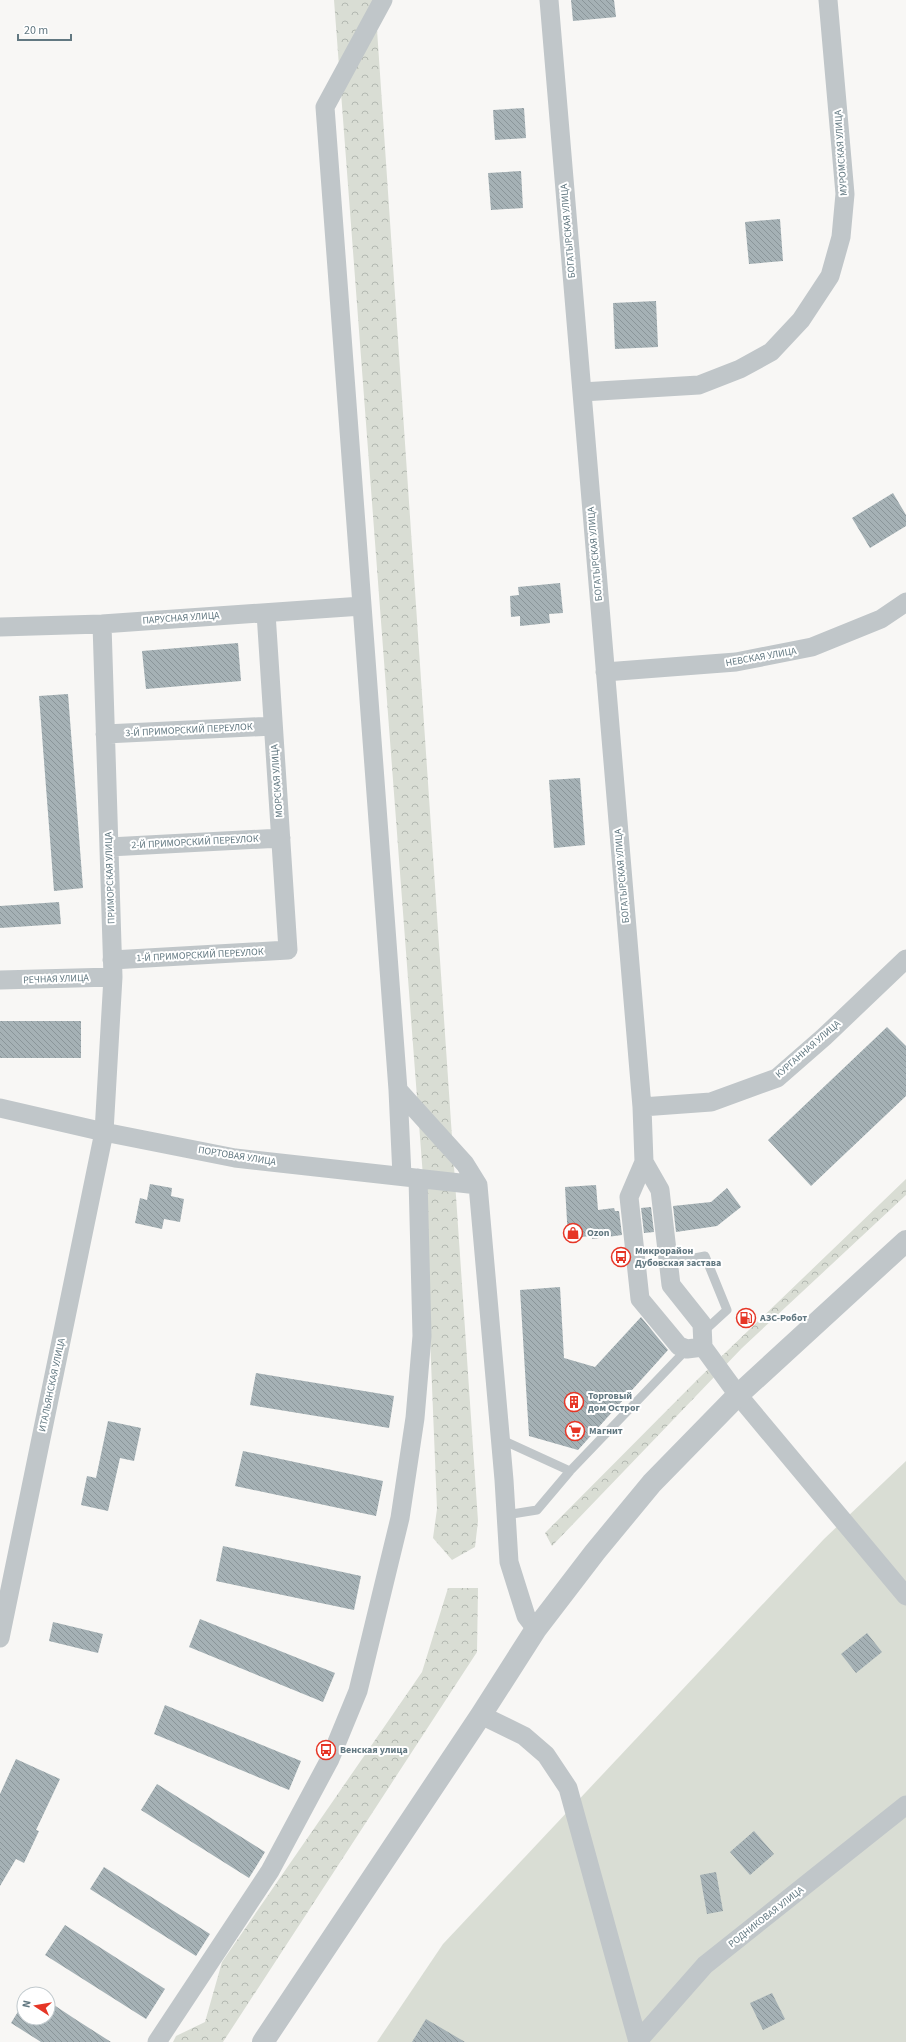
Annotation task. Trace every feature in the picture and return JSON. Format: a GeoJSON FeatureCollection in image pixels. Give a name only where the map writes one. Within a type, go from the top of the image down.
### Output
{"type":"FeatureCollection","features":[{"type":"Feature","properties":{"kind":"street"},"geometry":{"type":"LineString","coordinates":[[157,2042],[270,1871],[330,1758],[358,1691],[400,1518],[415,1418],[422,1336],[410,1177],[398,1090],[325,107],[382,0]]}},
{"type":"Feature","properties":{"kind":"street","name":"БОГАТЫРСКАЯ УЛИЦА"},"geometry":{"type":"LineString","coordinates":[[549,0],[642,1107],[644,1162]]}},
{"type":"Feature","properties":{"kind":"street","name":"МУРОМСКАЯ УЛИЦА"},"geometry":{"type":"LineString","coordinates":[[582,392],[699,385],[740,369],[771,352],[801,320],[830,276],[841,237],[845,194],[828,0]]}},
{"type":"Feature","properties":{"kind":"street","name":"НЕВСКАЯ УЛИЦА"},"geometry":{"type":"LineString","coordinates":[[605,672],[736,662],[812,647],[881,619],[906,602]]}},
{"type":"Feature","properties":{"kind":"street","name":"ПАРУСНАЯ УЛИЦА"},"geometry":{"type":"LineString","coordinates":[[0,627],[102,624],[362,606]]}},
{"type":"Feature","properties":{"kind":"street","name":"МОРСКАЯ УЛИЦА"},"geometry":{"type":"LineString","coordinates":[[266,613],[288,950]]}},
{"type":"Feature","properties":{"kind":"street","name":"ПРИМОРСКАЯ УЛИЦА"},"geometry":{"type":"LineString","coordinates":[[102,624],[113,968],[104,1132]]}},
{"type":"Feature","properties":{"kind":"street","name":"3-Й ПРИМОРСКИЙ ПЕРЕУЛОК"},"geometry":{"type":"LineString","coordinates":[[105,734],[273,726]]}},
{"type":"Feature","properties":{"kind":"street","name":"2-Й ПРИМОРСКИЙ ПЕРЕУЛОК"},"geometry":{"type":"LineString","coordinates":[[109,847],[281,838]]}},
{"type":"Feature","properties":{"kind":"street","name":"1-Й ПРИМОРСКИЙ ПЕРЕУЛОК"},"geometry":{"type":"LineString","coordinates":[[113,968],[288,950]]}},
{"type":"Feature","properties":{"kind":"street","name":"КУРГАННАЯ УЛИЦА"},"geometry":{"type":"LineString","coordinates":[[642,1107],[711,1102],[777,1078],[824,1037],[906,959]]}},
{"type":"Feature","properties":{"kind":"street","name":"РЕЧНАЯ УЛИЦА"},"geometry":{"type":"LineString","coordinates":[[0,980],[113,968]]}},
{"type":"Feature","properties":{"kind":"street"},"geometry":{"type":"LineString","coordinates":[[398,1090],[465,1164],[478,1185],[509,1562],[526,1616],[536,1629]]}},
{"type":"Feature","properties":{"kind":"street","name":"ПОРТОВАЯ УЛИЦА"},"geometry":{"type":"LineString","coordinates":[[0,1108],[104,1132],[235,1158],[478,1185]]}},
{"type":"Feature","properties":{"kind":"street","name":"ИТАЛЬЯНСКАЯ УЛИЦА"},"geometry":{"type":"LineString","coordinates":[[0,1638],[104,1132]]}},
{"type":"Feature","properties":{"kind":"street"},"geometry":{"type":"LineString","coordinates":[[644,1162],[660,1190],[671,1285],[702,1324],[697,1343]]}},
{"type":"Feature","properties":{"kind":"street"},"geometry":{"type":"LineString","coordinates":[[644,1162],[629,1197],[640,1298],[679,1346],[697,1343]]}},
{"type":"Feature","properties":{"kind":"street"},"geometry":{"type":"LineString","coordinates":[[263,2042],[481,1715],[536,1629],[595,1552],[652,1483],[738,1395],[906,1241]]}},
{"type":"Feature","properties":{"kind":"street"},"geometry":{"type":"LineString","coordinates":[[697,1343],[738,1395],[906,1596]]}},
{"type":"Feature","properties":{"kind":"street"},"geometry":{"type":"LineString","coordinates":[[481,1715],[524,1736],[546,1755],[568,1788],[638,2041]]}},
{"type":"Feature","properties":{"kind":"street","name":"РОДНИКОВАЯ УЛИЦА"},"geometry":{"type":"LineString","coordinates":[[638,2041],[705,1965],[906,1805]]}},
{"type":"Feature","properties":{"kind":"lane"},"geometry":{"type":"LineString","coordinates":[[506,1515],[537,1510],[570,1471],[697,1343],[727,1310],[705,1256],[668,1263]]}},
{"type":"Feature","properties":{"kind":"lane"},"geometry":{"type":"LineString","coordinates":[[500,1439],[570,1471]]}},
{"type":"Feature","properties":{"kind":"green space"},"geometry":{"type":"Polygon","coordinates":[[[334,0],[375,0],[478,1521],[475,1547],[452,1560],[433,1538],[437,1509],[424,1190],[334,0]]]}},
{"type":"Feature","properties":{"kind":"green space"},"geometry":{"type":"Polygon","coordinates":[[[906,1179],[906,1195],[742,1348],[552,1546],[545,1533],[699,1378],[906,1179]]]}},
{"type":"Feature","properties":{"kind":"green space"},"geometry":{"type":"Polygon","coordinates":[[[906,1461],[906,2042],[377,2042],[443,1944],[824,1539],[906,1461]]]}},
{"type":"Feature","properties":{"kind":"green space"},"geometry":{"type":"Polygon","coordinates":[[[448,1588],[478,1588],[477,1652],[223,2042],[173,2042],[176,2036],[205,2022],[222,1962],[422,1672],[448,1588]]]}},
{"type":"Feature","properties":{"kind":"building"},"geometry":{"type":"Polygon","coordinates":[[[571,0],[614,0],[616,17],[573,21],[571,0]]]}},
{"type":"Feature","properties":{"kind":"building"},"geometry":{"type":"Polygon","coordinates":[[[524,108],[526,138],[495,140],[493,110],[524,108]]]}},
{"type":"Feature","properties":{"kind":"building"},"geometry":{"type":"Polygon","coordinates":[[[521,171],[523,208],[491,210],[488,173],[521,171]]]}},
{"type":"Feature","properties":{"kind":"building"},"geometry":{"type":"Polygon","coordinates":[[[780,219],[783,261],[749,264],[745,222],[780,219]]]}},
{"type":"Feature","properties":{"kind":"building"},"geometry":{"type":"Polygon","coordinates":[[[656,301],[658,347],[615,349],[613,303],[656,301]]]}},
{"type":"Feature","properties":{"kind":"building"},"geometry":{"type":"Polygon","coordinates":[[[893,493],[906,515],[906,526],[870,548],[852,518],[893,493]]]}},
{"type":"Feature","properties":{"kind":"building"},"geometry":{"type":"Polygon","coordinates":[[[560,583],[563,613],[549,614],[550,623],[520,626],[520,616],[511,617],[510,596],[519,595],[518,587],[560,583]]]}},
{"type":"Feature","properties":{"kind":"building"},"geometry":{"type":"Polygon","coordinates":[[[238,643],[241,681],[146,689],[142,651],[238,643]]]}},
{"type":"Feature","properties":{"kind":"building"},"geometry":{"type":"Polygon","coordinates":[[[68,694],[83,888],[54,891],[39,696],[68,694]]]}},
{"type":"Feature","properties":{"kind":"building"},"geometry":{"type":"Polygon","coordinates":[[[580,778],[585,845],[554,848],[549,780],[580,778]]]}},
{"type":"Feature","properties":{"kind":"building"},"geometry":{"type":"Polygon","coordinates":[[[59,902],[61,924],[0,928],[0,906],[59,902]]]}},
{"type":"Feature","properties":{"kind":"building"},"geometry":{"type":"Polygon","coordinates":[[[0,1021],[81,1021],[81,1058],[0,1058],[0,1021]]]}},
{"type":"Feature","properties":{"kind":"building"},"geometry":{"type":"Polygon","coordinates":[[[887,1027],[906,1046],[906,1096],[811,1186],[768,1140],[887,1027]]]}},
{"type":"Feature","properties":{"kind":"building"},"geometry":{"type":"Polygon","coordinates":[[[150,1184],[172,1188],[171,1196],[184,1199],[180,1222],[164,1219],[162,1229],[135,1223],[140,1198],[147,1200],[150,1184]]]}},
{"type":"Feature","properties":{"kind":"building"},"geometry":{"type":"Polygon","coordinates":[[[596,1185],[598,1210],[614,1208],[615,1211],[619,1211],[622,1235],[592,1239],[592,1236],[568,1238],[565,1187],[596,1185]]]}},
{"type":"Feature","properties":{"kind":"building"},"geometry":{"type":"Polygon","coordinates":[[[727,1188],[741,1207],[717,1226],[676,1232],[673,1206],[711,1202],[727,1188]]]}},
{"type":"Feature","properties":{"kind":"building"},"geometry":{"type":"Polygon","coordinates":[[[651,1207],[654,1232],[644,1233],[641,1208],[651,1207]]]}},
{"type":"Feature","properties":{"kind":"building","name":"Торговый дом Острог"},"geometry":{"type":"Polygon","coordinates":[[[560,1287],[564,1358],[595,1367],[641,1317],[668,1350],[578,1450],[529,1436],[520,1290],[560,1287]]]}},
{"type":"Feature","properties":{"kind":"building"},"geometry":{"type":"Polygon","coordinates":[[[256,1373],[394,1396],[389,1428],[250,1405],[256,1373]]]}},
{"type":"Feature","properties":{"kind":"building"},"geometry":{"type":"Polygon","coordinates":[[[108,1421],[141,1428],[134,1461],[120,1458],[108,1511],[81,1505],[87,1476],[96,1478],[108,1421]]]}},
{"type":"Feature","properties":{"kind":"building"},"geometry":{"type":"Polygon","coordinates":[[[243,1451],[383,1481],[376,1516],[235,1486],[243,1451]]]}},
{"type":"Feature","properties":{"kind":"building"},"geometry":{"type":"Polygon","coordinates":[[[223,1546],[361,1576],[354,1610],[216,1581],[223,1546]]]}},
{"type":"Feature","properties":{"kind":"building"},"geometry":{"type":"Polygon","coordinates":[[[200,1619],[335,1673],[323,1702],[189,1647],[200,1619]]]}},
{"type":"Feature","properties":{"kind":"building"},"geometry":{"type":"Polygon","coordinates":[[[53,1622],[103,1634],[98,1653],[49,1641],[53,1622]]]}},
{"type":"Feature","properties":{"kind":"building"},"geometry":{"type":"Polygon","coordinates":[[[867,1633],[882,1652],[856,1673],[841,1654],[867,1633]]]}},
{"type":"Feature","properties":{"kind":"building"},"geometry":{"type":"Polygon","coordinates":[[[165,1705],[301,1761],[289,1790],[154,1734],[165,1705]]]}},
{"type":"Feature","properties":{"kind":"building"},"geometry":{"type":"Polygon","coordinates":[[[16,1759],[60,1779],[36,1830],[39,1831],[24,1863],[16,1859],[0,1886],[0,1794],[16,1759]]]}},
{"type":"Feature","properties":{"kind":"building"},"geometry":{"type":"Polygon","coordinates":[[[157,1784],[265,1852],[249,1878],[141,1810],[157,1784]]]}},
{"type":"Feature","properties":{"kind":"building"},"geometry":{"type":"Polygon","coordinates":[[[754,1831],[774,1854],[750,1875],[730,1852],[754,1831]]]}},
{"type":"Feature","properties":{"kind":"building"},"geometry":{"type":"Polygon","coordinates":[[[104,1867],[210,1934],[196,1956],[90,1889],[104,1867]]]}},
{"type":"Feature","properties":{"kind":"building"},"geometry":{"type":"Polygon","coordinates":[[[716,1872],[723,1911],[707,1914],[700,1875],[716,1872]]]}},
{"type":"Feature","properties":{"kind":"building"},"geometry":{"type":"Polygon","coordinates":[[[65,1925],[165,1989],[146,2019],[45,1955],[65,1925]]]}},
{"type":"Feature","properties":{"kind":"building"},"geometry":{"type":"Polygon","coordinates":[[[772,1993],[785,2019],[763,2030],[750,2003],[772,1993]]]}},
{"type":"Feature","properties":{"kind":"building"},"geometry":{"type":"Polygon","coordinates":[[[56,2006],[111,2042],[41,2042],[11,2023],[16,2015],[16,2026],[56,2026],[56,2006]]]}},
{"type":"Feature","properties":{"kind":"building"},"geometry":{"type":"Polygon","coordinates":[[[426,2019],[465,2042],[412,2042],[426,2019]]]}},
{"type":"Feature","properties":{"kind":"place","name":"Ozon"},"geometry":{"type":"Point","coordinates":[573,1233]}},
{"type":"Feature","properties":{"kind":"place","name":"Микрорайон Дубовская застава"},"geometry":{"type":"Point","coordinates":[621,1257]}},
{"type":"Feature","properties":{"kind":"place","name":"АЗС-Робот"},"geometry":{"type":"Point","coordinates":[746,1318]}},
{"type":"Feature","properties":{"kind":"place","name":"Торговый дом Острог"},"geometry":{"type":"Point","coordinates":[574,1402]}},
{"type":"Feature","properties":{"kind":"place","name":"Магнит"},"geometry":{"type":"Point","coordinates":[575,1431]}},
{"type":"Feature","properties":{"kind":"place","name":"Венская улица"},"geometry":{"type":"Point","coordinates":[326,1750]}}]}
